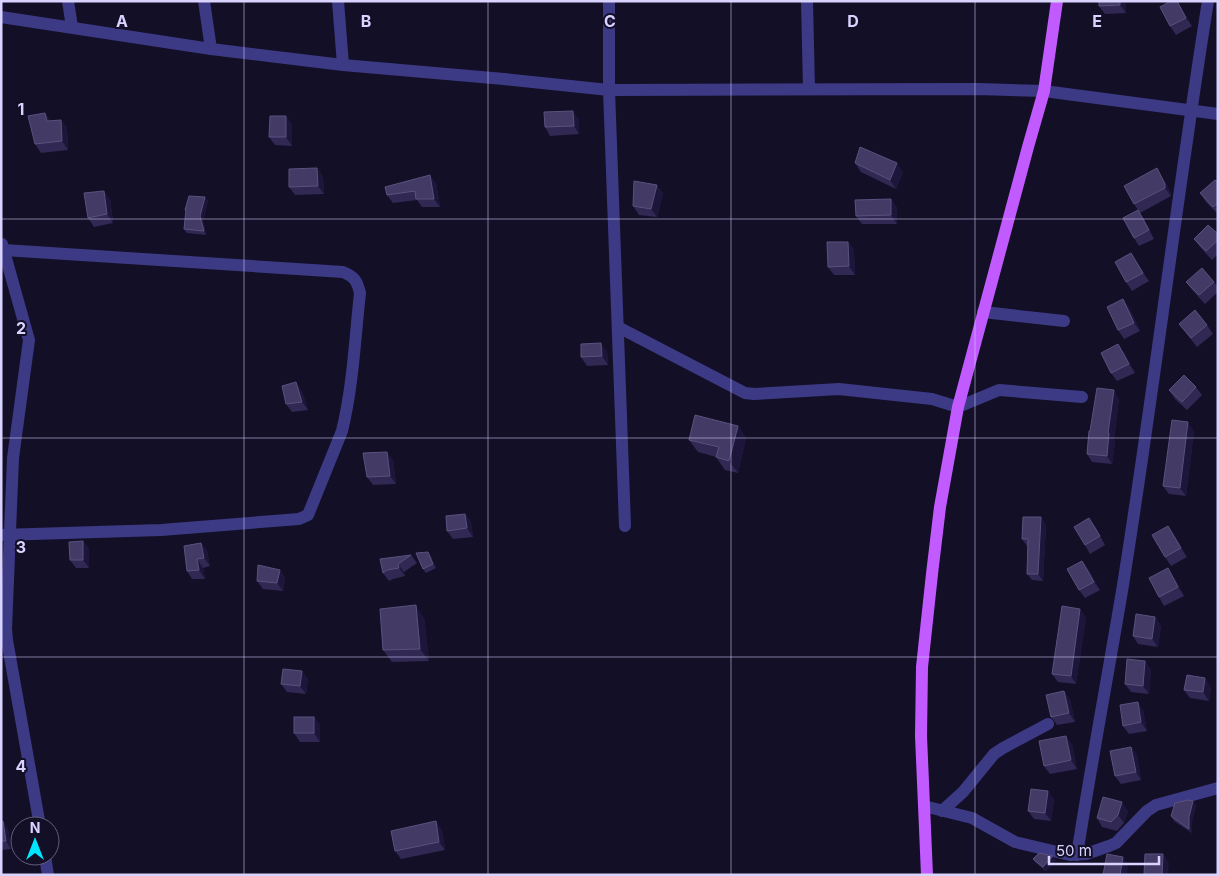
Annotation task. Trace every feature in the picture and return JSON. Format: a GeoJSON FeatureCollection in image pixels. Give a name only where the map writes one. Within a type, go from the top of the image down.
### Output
{"type":"FeatureCollection","features":[{"type":"Feature","properties":{"kind":"main road"},"geometry":{"type":"LineString","coordinates":[[927,875],[921,736],[922,667],[940,507],[958,407],[1044,91],[1057,1]]}},
{"type":"Feature","properties":{"kind":"street"},"geometry":{"type":"LineString","coordinates":[[68,1],[72,28]]}},
{"type":"Feature","properties":{"kind":"street"},"geometry":{"type":"LineString","coordinates":[[204,1],[211,49]]}},
{"type":"Feature","properties":{"kind":"street"},"geometry":{"type":"LineString","coordinates":[[338,1],[343,65]]}},
{"type":"Feature","properties":{"kind":"street"},"geometry":{"type":"LineString","coordinates":[[609,1],[609,90],[625,526]]}},
{"type":"Feature","properties":{"kind":"street"},"geometry":{"type":"LineString","coordinates":[[807,1],[809,89]]}},
{"type":"Feature","properties":{"kind":"street"},"geometry":{"type":"LineString","coordinates":[[1077,855],[1123,585],[1190,111],[1208,1]]}},
{"type":"Feature","properties":{"kind":"street"},"geometry":{"type":"LineString","coordinates":[[1,17],[211,49],[343,65],[609,90],[978,89],[1044,91],[1218,114]]}},
{"type":"Feature","properties":{"kind":"street"},"geometry":{"type":"LineString","coordinates":[[5,534],[161,530],[299,519],[308,515],[345,418],[352,373],[360,293],[357,282],[350,275],[343,272],[2,245],[29,340],[5,534],[6,640],[38,816]]}},
{"type":"Feature","properties":{"kind":"street"},"geometry":{"type":"LineString","coordinates":[[983,312],[1064,321]]}},
{"type":"Feature","properties":{"kind":"street"},"geometry":{"type":"LineString","coordinates":[[618,327],[744,393],[839,389],[932,398],[958,407],[999,390],[1082,397]]}},
{"type":"Feature","properties":{"kind":"street"},"geometry":{"type":"LineString","coordinates":[[942,811],[967,787],[994,754],[1048,724]]}},
{"type":"Feature","properties":{"kind":"street"},"geometry":{"type":"LineString","coordinates":[[924,806],[972,818],[1021,844],[1077,855],[1086,854],[1116,843],[1156,804],[1218,788]]}},
{"type":"Feature","properties":{"kind":"building"},"geometry":{"type":"Polygon","coordinates":[[[1099,1],[1120,1],[1120,5],[1099,6],[1099,1]]]}},
{"type":"Feature","properties":{"kind":"building"},"geometry":{"type":"Polygon","coordinates":[[[1171,1],[1177,1],[1186,18],[1170,26],[1160,7],[1171,1]]]}},
{"type":"Feature","properties":{"kind":"building"},"geometry":{"type":"Polygon","coordinates":[[[573,111],[574,126],[545,127],[544,112],[573,111]]]}},
{"type":"Feature","properties":{"kind":"building"},"geometry":{"type":"Polygon","coordinates":[[[45,113],[47,121],[61,120],[62,141],[35,144],[28,116],[45,113]]]}},
{"type":"Feature","properties":{"kind":"building"},"geometry":{"type":"Polygon","coordinates":[[[270,116],[286,116],[286,137],[269,137],[270,116]]]}},
{"type":"Feature","properties":{"kind":"building"},"geometry":{"type":"Polygon","coordinates":[[[860,147],[897,163],[890,180],[855,163],[860,147]]]}},
{"type":"Feature","properties":{"kind":"building"},"geometry":{"type":"Polygon","coordinates":[[[317,168],[318,186],[289,187],[289,169],[317,168]]]}},
{"type":"Feature","properties":{"kind":"building"},"geometry":{"type":"Polygon","coordinates":[[[1157,168],[1165,188],[1134,204],[1124,186],[1157,168]]]}},
{"type":"Feature","properties":{"kind":"building"},"geometry":{"type":"Polygon","coordinates":[[[430,175],[434,199],[416,199],[415,191],[387,195],[385,187],[430,175]]]}},
{"type":"Feature","properties":{"kind":"building"},"geometry":{"type":"Polygon","coordinates":[[[1215,180],[1218,182],[1218,203],[1213,207],[1200,193],[1215,180]]]}},
{"type":"Feature","properties":{"kind":"building"},"geometry":{"type":"Polygon","coordinates":[[[634,181],[657,185],[651,209],[633,206],[634,181]]]}},
{"type":"Feature","properties":{"kind":"building"},"geometry":{"type":"Polygon","coordinates":[[[104,191],[107,214],[88,218],[84,193],[104,191]]]}},
{"type":"Feature","properties":{"kind":"building"},"geometry":{"type":"Polygon","coordinates":[[[189,196],[205,197],[200,216],[204,231],[184,229],[185,210],[189,196]]]}},
{"type":"Feature","properties":{"kind":"building"},"geometry":{"type":"Polygon","coordinates":[[[891,199],[891,215],[856,216],[855,200],[891,199]]]}},
{"type":"Feature","properties":{"kind":"building"},"geometry":{"type":"Polygon","coordinates":[[[1138,210],[1149,230],[1134,238],[1123,218],[1138,210]]]}},
{"type":"Feature","properties":{"kind":"building"},"geometry":{"type":"Polygon","coordinates":[[[1208,225],[1218,234],[1218,240],[1206,251],[1194,239],[1208,225]]]}},
{"type":"Feature","properties":{"kind":"building"},"geometry":{"type":"Polygon","coordinates":[[[827,242],[848,242],[849,266],[828,267],[827,242]]]}},
{"type":"Feature","properties":{"kind":"building"},"geometry":{"type":"Polygon","coordinates":[[[1131,253],[1143,273],[1126,282],[1115,262],[1131,253]]]}},
{"type":"Feature","properties":{"kind":"building"},"geometry":{"type":"Polygon","coordinates":[[[1202,268],[1214,282],[1199,295],[1186,282],[1202,268]]]}},
{"type":"Feature","properties":{"kind":"building"},"geometry":{"type":"Polygon","coordinates":[[[1123,299],[1134,323],[1118,330],[1107,307],[1123,299]]]}},
{"type":"Feature","properties":{"kind":"building"},"geometry":{"type":"Polygon","coordinates":[[[1195,310],[1207,325],[1191,338],[1179,324],[1195,310]]]}},
{"type":"Feature","properties":{"kind":"building"},"geometry":{"type":"Polygon","coordinates":[[[601,343],[602,356],[581,357],[581,344],[601,343]]]}},
{"type":"Feature","properties":{"kind":"building"},"geometry":{"type":"Polygon","coordinates":[[[1118,344],[1129,364],[1111,373],[1101,353],[1118,344]]]}},
{"type":"Feature","properties":{"kind":"building"},"geometry":{"type":"Polygon","coordinates":[[[1184,375],[1196,387],[1182,402],[1169,390],[1184,375]]]}},
{"type":"Feature","properties":{"kind":"building"},"geometry":{"type":"Polygon","coordinates":[[[296,382],[302,402],[286,404],[282,386],[296,382]]]}},
{"type":"Feature","properties":{"kind":"building"},"geometry":{"type":"Polygon","coordinates":[[[1097,388],[1114,390],[1107,456],[1087,454],[1097,388]]]}},
{"type":"Feature","properties":{"kind":"building"},"geometry":{"type":"Polygon","coordinates":[[[695,415],[738,426],[729,461],[716,457],[719,447],[689,440],[695,415]]]}},
{"type":"Feature","properties":{"kind":"building"},"geometry":{"type":"Polygon","coordinates":[[[1172,420],[1188,422],[1180,488],[1163,486],[1172,420]]]}},
{"type":"Feature","properties":{"kind":"building"},"geometry":{"type":"Polygon","coordinates":[[[387,452],[390,476],[367,477],[363,453],[387,452]]]}},
{"type":"Feature","properties":{"kind":"building"},"geometry":{"type":"Polygon","coordinates":[[[465,514],[467,528],[447,531],[446,516],[465,514]]]}},
{"type":"Feature","properties":{"kind":"building"},"geometry":{"type":"Polygon","coordinates":[[[1023,517],[1041,517],[1038,574],[1027,574],[1028,539],[1022,539],[1023,517]]]}},
{"type":"Feature","properties":{"kind":"building"},"geometry":{"type":"Polygon","coordinates":[[[1089,518],[1100,536],[1085,545],[1074,527],[1089,518]]]}},
{"type":"Feature","properties":{"kind":"building"},"geometry":{"type":"Polygon","coordinates":[[[1168,526],[1181,548],[1165,557],[1152,535],[1168,526]]]}},
{"type":"Feature","properties":{"kind":"building"},"geometry":{"type":"Polygon","coordinates":[[[83,541],[83,560],[70,560],[69,542],[83,541]]]}},
{"type":"Feature","properties":{"kind":"building"},"geometry":{"type":"Polygon","coordinates":[[[201,543],[204,558],[197,559],[199,570],[187,571],[184,546],[201,543]]]}},
{"type":"Feature","properties":{"kind":"building"},"geometry":{"type":"Polygon","coordinates":[[[428,552],[433,564],[423,569],[416,553],[428,552]]]}},
{"type":"Feature","properties":{"kind":"building"},"geometry":{"type":"Polygon","coordinates":[[[411,555],[398,564],[399,568],[387,570],[383,573],[380,559],[411,555]]]}},
{"type":"Feature","properties":{"kind":"building"},"geometry":{"type":"Polygon","coordinates":[[[1082,561],[1094,582],[1079,590],[1067,569],[1082,561]]]}},
{"type":"Feature","properties":{"kind":"building"},"geometry":{"type":"Polygon","coordinates":[[[258,565],[280,570],[277,583],[257,581],[258,565]]]}},
{"type":"Feature","properties":{"kind":"building"},"geometry":{"type":"Polygon","coordinates":[[[1168,568],[1178,587],[1159,597],[1149,578],[1168,568]]]}},
{"type":"Feature","properties":{"kind":"building"},"geometry":{"type":"Polygon","coordinates":[[[416,605],[420,649],[383,650],[380,609],[416,605]]]}},
{"type":"Feature","properties":{"kind":"building"},"geometry":{"type":"Polygon","coordinates":[[[1062,606],[1080,609],[1071,676],[1052,674],[1062,606]]]}},
{"type":"Feature","properties":{"kind":"building"},"geometry":{"type":"Polygon","coordinates":[[[1136,614],[1155,617],[1152,639],[1133,636],[1136,614]]]}},
{"type":"Feature","properties":{"kind":"building"},"geometry":{"type":"Polygon","coordinates":[[[1127,659],[1145,661],[1143,686],[1125,684],[1127,659]]]}},
{"type":"Feature","properties":{"kind":"building"},"geometry":{"type":"Polygon","coordinates":[[[283,669],[302,671],[300,686],[281,684],[283,669]]]}},
{"type":"Feature","properties":{"kind":"building"},"geometry":{"type":"Polygon","coordinates":[[[1187,675],[1205,678],[1203,692],[1184,690],[1187,675]]]}},
{"type":"Feature","properties":{"kind":"building"},"geometry":{"type":"Polygon","coordinates":[[[1064,691],[1069,713],[1051,717],[1046,695],[1064,691]]]}},
{"type":"Feature","properties":{"kind":"building"},"geometry":{"type":"Polygon","coordinates":[[[1138,702],[1141,722],[1123,726],[1120,705],[1138,702]]]}},
{"type":"Feature","properties":{"kind":"building"},"geometry":{"type":"Polygon","coordinates":[[[294,717],[314,717],[314,733],[294,733],[294,717]]]}},
{"type":"Feature","properties":{"kind":"building"},"geometry":{"type":"Polygon","coordinates":[[[1066,736],[1071,760],[1044,766],[1039,741],[1066,736]]]}},
{"type":"Feature","properties":{"kind":"building"},"geometry":{"type":"Polygon","coordinates":[[[1131,747],[1136,772],[1115,776],[1110,751],[1131,747]]]}},
{"type":"Feature","properties":{"kind":"building"},"geometry":{"type":"Polygon","coordinates":[[[1031,789],[1048,791],[1045,813],[1028,811],[1031,789]]]}},
{"type":"Feature","properties":{"kind":"building"},"geometry":{"type":"Polygon","coordinates":[[[1103,797],[1122,802],[1118,815],[1111,822],[1097,818],[1103,797]]]}},
{"type":"Feature","properties":{"kind":"building"},"geometry":{"type":"Polygon","coordinates":[[[1188,800],[1193,801],[1189,817],[1189,829],[1171,816],[1175,803],[1188,800]]]}},
{"type":"Feature","properties":{"kind":"building"},"geometry":{"type":"Polygon","coordinates":[[[3,821],[6,841],[1,841],[1,822],[3,821]]]}},
{"type":"Feature","properties":{"kind":"building"},"geometry":{"type":"Polygon","coordinates":[[[436,821],[439,842],[395,851],[391,831],[436,821]]]}},
{"type":"Feature","properties":{"kind":"building"},"geometry":{"type":"Polygon","coordinates":[[[1039,853],[1053,856],[1043,867],[1033,859],[1039,853]]]}},
{"type":"Feature","properties":{"kind":"building"},"geometry":{"type":"Polygon","coordinates":[[[1107,854],[1123,857],[1120,875],[1103,875],[1107,854]]]}},
{"type":"Feature","properties":{"kind":"building"},"geometry":{"type":"Polygon","coordinates":[[[1145,854],[1163,854],[1162,875],[1144,875],[1145,854]]]}}]}
